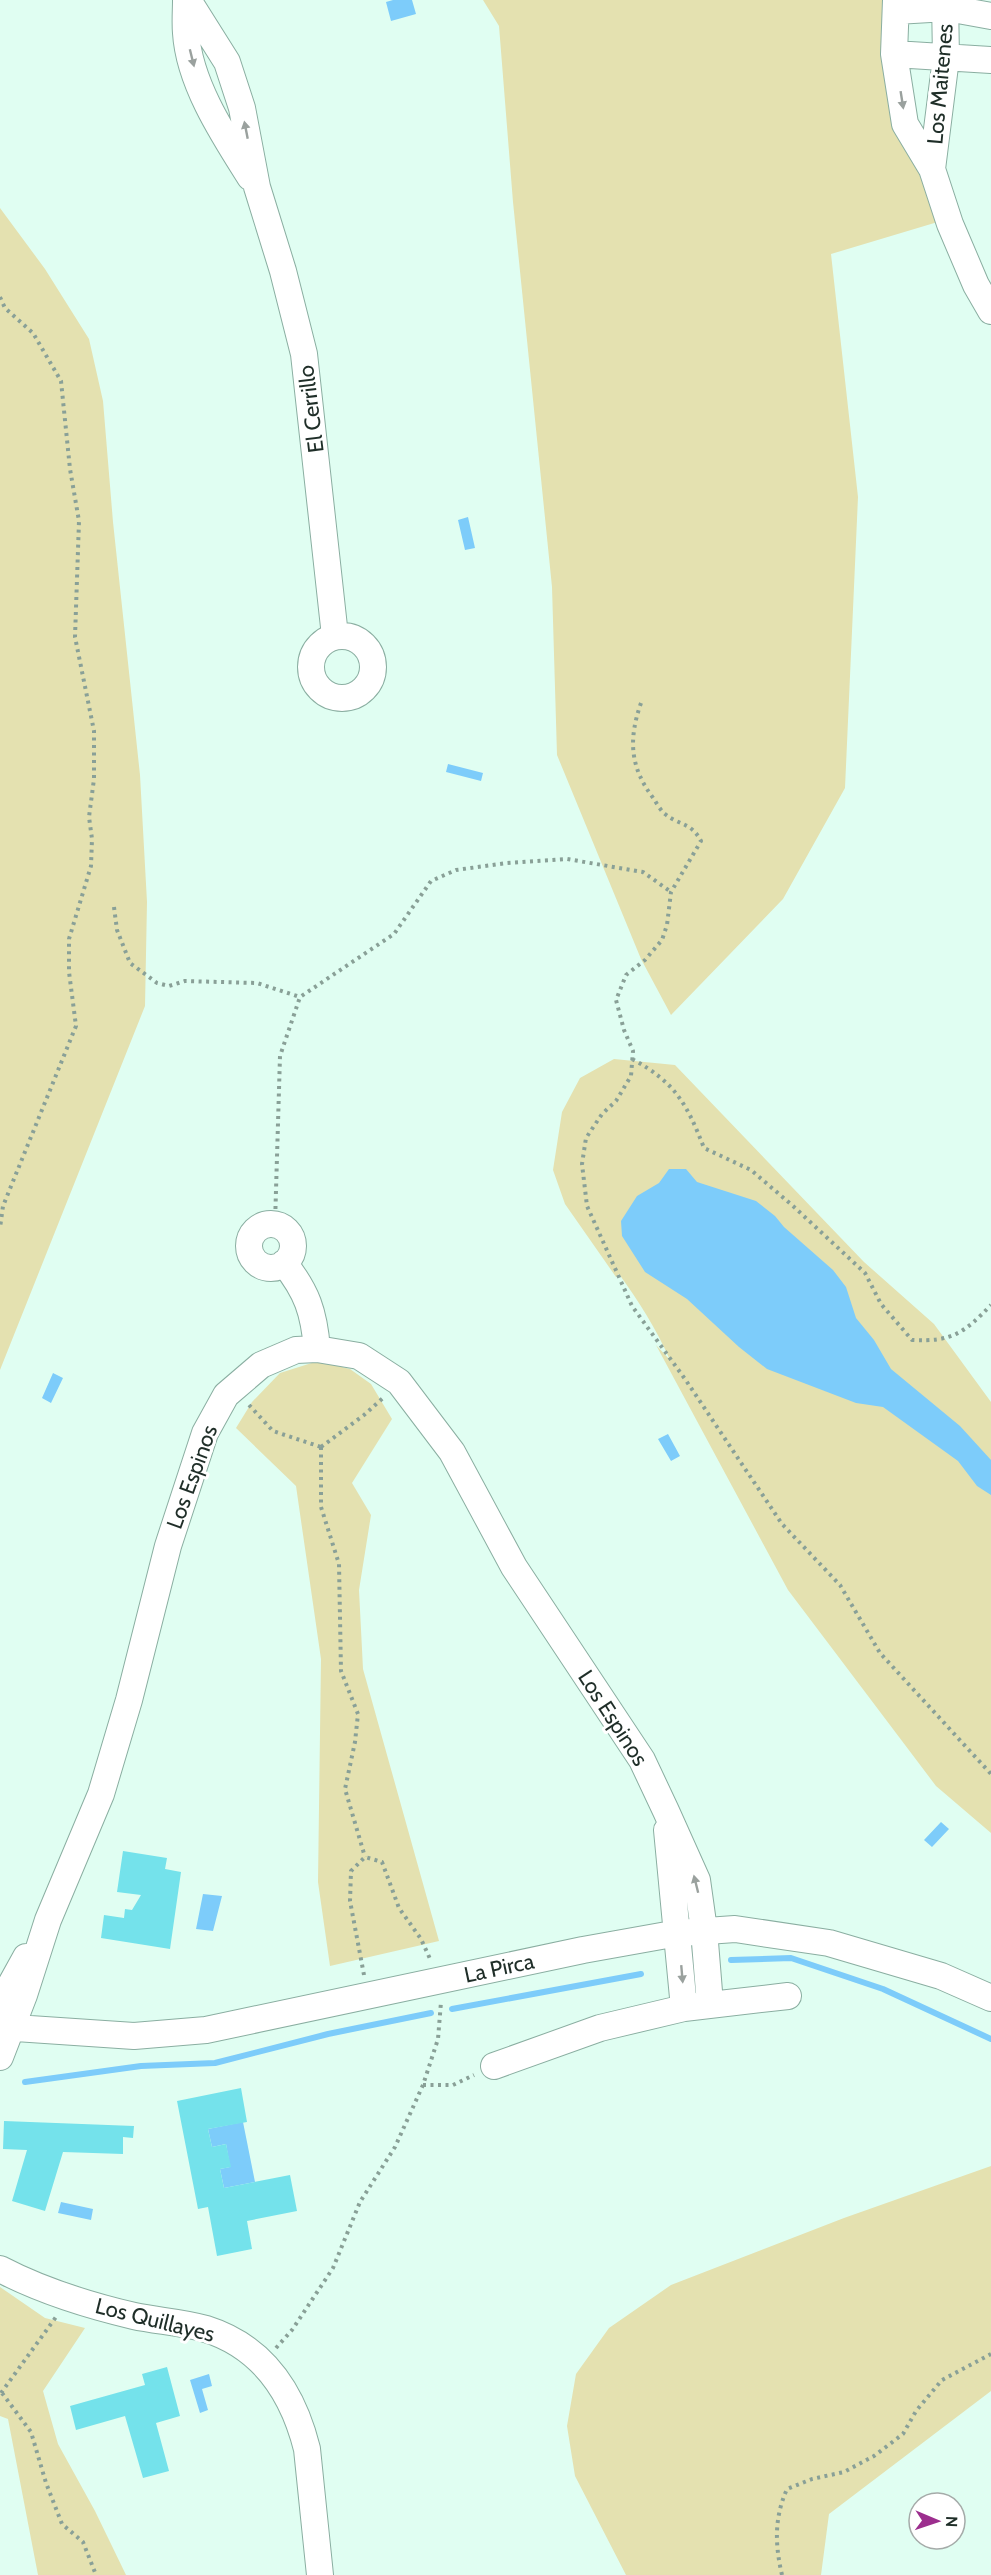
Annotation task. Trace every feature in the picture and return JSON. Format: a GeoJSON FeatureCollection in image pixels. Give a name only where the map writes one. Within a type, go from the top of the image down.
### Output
{"type":"FeatureCollection","features":[{"type":"Feature","properties":{"kind":"street","name":"El Cerrillo"},"geometry":{"type":"LineString","coordinates":[[187,0],[186,35],[198,84],[220,130],[257,188]]}},
{"type":"Feature","properties":{"kind":"street","name":"El Cerrillo"},"geometry":{"type":"LineString","coordinates":[[187,0],[227,62],[242,108],[257,188],[283,271],[304,354],[335,636]]}},
{"type":"Feature","properties":{"kind":"street"},"geometry":{"type":"LineString","coordinates":[[896,5],[946,4],[991,16]]}},
{"type":"Feature","properties":{"kind":"street","name":"Los Maitenes"},"geometry":{"type":"LineString","coordinates":[[932,169],[946,58],[946,4]]}},
{"type":"Feature","properties":{"kind":"street","name":"Los Maitenes"},"geometry":{"type":"LineString","coordinates":[[896,5],[894,54],[905,124],[932,169],[950,224],[976,285],[991,311]]}},
{"type":"Feature","properties":{"kind":"street"},"geometry":{"type":"LineString","coordinates":[[894,54],[991,60]]}},
{"type":"Feature","properties":{"kind":"street"},"geometry":{"type":"LineString","coordinates":[[267,1224],[274,1224],[281,1226],[291,1237],[292,1251],[284,1263],[264,1267],[252,1258],[249,1251],[251,1237],[255,1231],[267,1224]]}},
{"type":"Feature","properties":{"kind":"street"},"geometry":{"type":"LineString","coordinates":[[284,1263],[309,1301],[313,1313],[317,1349]]}},
{"type":"Feature","properties":{"kind":"street","name":"Los Espinos"},"geometry":{"type":"LineString","coordinates":[[0,2057],[6,2028],[101,1794],[129,1700],[168,1546],[205,1433],[226,1395],[261,1365],[296,1350],[317,1349],[359,1356],[399,1382],[452,1452],[514,1567],[642,1760],[666,1811],[697,1880],[710,2004]]}},
{"type":"Feature","properties":{"kind":"street","name":"Los Espinos"},"geometry":{"type":"LineString","coordinates":[[666,1811],[684,2008]]}},
{"type":"Feature","properties":{"kind":"street","name":"Los Espinos"},"geometry":{"type":"LineString","coordinates":[[0,2004],[48,1920]]}},
{"type":"Feature","properties":{"kind":"street","name":"La Pirca"},"geometry":{"type":"LineString","coordinates":[[6,2028],[134,2036],[206,2030],[440,1980],[678,1933],[735,1929],[829,1943],[941,1976],[991,1998]]}},
{"type":"Feature","properties":{"kind":"street"},"geometry":{"type":"LineString","coordinates":[[494,2066],[600,2028],[684,2008],[788,1995]]}},
{"type":"Feature","properties":{"kind":"street","name":"Los Quillayes"},"geometry":{"type":"LineString","coordinates":[[0,2269],[66,2297],[137,2316],[204,2328],[231,2340],[263,2362],[288,2396],[303,2430],[320,2575]]}},
{"type":"Feature","properties":{"kind":"path"},"geometry":{"type":"LineString","coordinates":[[0,297],[5,308],[33,333],[61,381],[70,469],[79,521],[75,637],[94,731],[94,779],[89,816],[92,839],[91,866],[69,939],[69,972],[76,1026],[3,1206],[0,1228]]}},
{"type":"Feature","properties":{"kind":"path"},"geometry":{"type":"LineString","coordinates":[[641,703],[633,727],[632,751],[644,787],[664,814],[695,830],[701,841],[671,892],[668,925],[662,940],[645,960],[626,975],[616,1000],[624,1030],[633,1051],[631,1076],[616,1101],[602,1114],[586,1138],[582,1164],[587,1206],[632,1306],[685,1379],[782,1524],[840,1585],[880,1653],[991,1774]]}},
{"type":"Feature","properties":{"kind":"path"},"geometry":{"type":"LineString","coordinates":[[274,1224],[280,1056],[300,996],[394,934],[432,881],[456,870],[507,863],[567,859],[643,872],[671,892]]}},
{"type":"Feature","properties":{"kind":"path"},"geometry":{"type":"LineString","coordinates":[[114,907],[117,930],[130,963],[157,983],[169,986],[185,981],[257,983],[300,996]]}},
{"type":"Feature","properties":{"kind":"path"},"geometry":{"type":"LineString","coordinates":[[632,1059],[650,1068],[678,1095],[691,1113],[704,1148],[752,1170],[865,1273],[881,1304],[912,1340],[938,1341],[969,1328],[991,1305]]}},
{"type":"Feature","properties":{"kind":"path"},"geometry":{"type":"LineString","coordinates":[[321,1447],[364,1415],[399,1382]]}},
{"type":"Feature","properties":{"kind":"path"},"geometry":{"type":"LineString","coordinates":[[235,1387],[255,1414],[273,1431],[321,1447]]}},
{"type":"Feature","properties":{"kind":"path"},"geometry":{"type":"LineString","coordinates":[[321,1447],[321,1507],[339,1564],[341,1671],[358,1714],[355,1742],[345,1788],[365,1857]]}},
{"type":"Feature","properties":{"kind":"path"},"geometry":{"type":"LineString","coordinates":[[263,2362],[292,2330],[333,2268],[360,2202],[395,2147],[423,2085],[438,2039],[441,2011],[440,1980],[421,1939],[399,1908],[382,1862],[365,1857]]}},
{"type":"Feature","properties":{"kind":"path"},"geometry":{"type":"LineString","coordinates":[[365,1857],[351,1871],[350,1901],[368,1996]]}},
{"type":"Feature","properties":{"kind":"path"},"geometry":{"type":"LineString","coordinates":[[423,2085],[453,2085],[494,2066]]}},
{"type":"Feature","properties":{"kind":"path"},"geometry":{"type":"LineString","coordinates":[[66,2297],[54,2321],[1,2393],[31,2432],[62,2524],[84,2542],[96,2575]]}},
{"type":"Feature","properties":{"kind":"path"},"geometry":{"type":"LineString","coordinates":[[782,2575],[776,2548],[779,2508],[787,2489],[812,2479],[844,2472],[874,2456],[903,2434],[916,2411],[942,2380],[991,2354]]}},
{"type":"Feature","properties":{"kind":"shaded area"},"geometry":{"type":"Polygon","coordinates":[[[483,0],[896,0],[896,77],[941,221],[831,254],[858,497],[845,788],[783,899],[671,1015],[641,959],[557,755],[552,587],[513,202],[499,26],[483,0]]]}},
{"type":"Feature","properties":{"kind":"shaded area"},"geometry":{"type":"Polygon","coordinates":[[[0,208],[45,269],[89,339],[103,401],[113,522],[140,775],[147,902],[145,1006],[0,1370],[0,208]]]}},
{"type":"Feature","properties":{"kind":"shaded area"},"geometry":{"type":"Polygon","coordinates":[[[614,1059],[675,1065],[864,1262],[934,1324],[991,1402],[991,1833],[936,1786],[788,1590],[656,1345],[670,1360],[653,1326],[619,1274],[616,1277],[565,1204],[553,1170],[562,1112],[580,1078],[614,1059]]]}},
{"type":"Feature","properties":{"kind":"shaded area"},"geometry":{"type":"Polygon","coordinates":[[[318,1361],[350,1369],[371,1384],[392,1419],[352,1483],[371,1515],[359,1590],[363,1669],[439,1941],[330,1966],[318,1882],[321,1659],[296,1486],[236,1428],[252,1402],[280,1373],[318,1361]]]}},
{"type":"Feature","properties":{"kind":"shaded area"},"geometry":{"type":"Polygon","coordinates":[[[991,2166],[991,2391],[829,2514],[821,2575],[626,2575],[575,2476],[567,2426],[576,2374],[609,2328],[671,2285],[844,2218],[991,2166]]]}},
{"type":"Feature","properties":{"kind":"shaded area"},"geometry":{"type":"Polygon","coordinates":[[[0,2287],[45,2318],[85,2328],[43,2391],[58,2444],[95,2511],[126,2575],[38,2575],[8,2419],[0,2416],[0,2287]]]}},
{"type":"Feature","properties":{"kind":"water"},"geometry":{"type":"Polygon","coordinates":[[[412,0],[416,14],[391,21],[386,2],[412,0]]]}},
{"type":"Feature","properties":{"kind":"water"},"geometry":{"type":"Polygon","coordinates":[[[468,517],[475,548],[465,550],[458,520],[468,517]]]}},
{"type":"Feature","properties":{"kind":"water"},"geometry":{"type":"Polygon","coordinates":[[[448,764],[483,773],[481,781],[446,772],[448,764]]]}},
{"type":"Feature","properties":{"kind":"water"},"geometry":{"type":"Polygon","coordinates":[[[669,1169],[686,1169],[697,1182],[756,1201],[833,1270],[846,1287],[856,1318],[874,1340],[891,1369],[960,1426],[991,1460],[991,1495],[977,1486],[958,1461],[883,1407],[856,1403],[767,1369],[739,1347],[687,1299],[645,1272],[622,1236],[621,1221],[637,1196],[659,1183],[669,1169]]]}},
{"type":"Feature","properties":{"kind":"water"},"geometry":{"type":"Polygon","coordinates":[[[53,1373],[63,1378],[51,1403],[42,1398],[53,1373]]]}},
{"type":"Feature","properties":{"kind":"water"},"geometry":{"type":"Polygon","coordinates":[[[668,1434],[680,1456],[671,1461],[658,1439],[668,1434]]]}},
{"type":"Feature","properties":{"kind":"water"},"geometry":{"type":"Polygon","coordinates":[[[941,1822],[949,1829],[932,1847],[924,1840],[941,1822]]]}},
{"type":"Feature","properties":{"kind":"water"},"geometry":{"type":"Polygon","coordinates":[[[203,1894],[222,1896],[213,1931],[196,1929],[203,1894]]]}},
{"type":"Feature","properties":{"kind":"water"},"geometry":{"type":"Polygon","coordinates":[[[243,2122],[255,2182],[224,2188],[220,2169],[230,2167],[226,2144],[212,2147],[208,2129],[243,2122]]]}},
{"type":"Feature","properties":{"kind":"water"},"geometry":{"type":"Polygon","coordinates":[[[61,2202],[93,2209],[91,2220],[58,2213],[61,2202]]]}},
{"type":"Feature","properties":{"kind":"water"},"geometry":{"type":"Polygon","coordinates":[[[209,2374],[212,2386],[202,2389],[208,2410],[200,2413],[190,2380],[209,2374]]]}},
{"type":"Feature","properties":{"kind":"building"},"geometry":{"type":"Polygon","coordinates":[[[123,1851],[167,1858],[165,1869],[181,1872],[170,1949],[101,1938],[104,1915],[124,1918],[125,1909],[132,1910],[141,1895],[117,1892],[123,1851]]]}},
{"type":"Feature","properties":{"kind":"building"},"geometry":{"type":"Polygon","coordinates":[[[241,2088],[247,2122],[208,2129],[212,2147],[226,2144],[231,2167],[220,2169],[224,2188],[290,2175],[297,2211],[247,2221],[252,2249],[217,2256],[208,2207],[198,2209],[177,2101],[241,2088]]]}},
{"type":"Feature","properties":{"kind":"building"},"geometry":{"type":"Polygon","coordinates":[[[4,2121],[134,2126],[133,2138],[123,2137],[123,2154],[63,2152],[45,2211],[12,2201],[27,2150],[3,2149],[4,2121]]]}},
{"type":"Feature","properties":{"kind":"building"},"geometry":{"type":"Polygon","coordinates":[[[167,2367],[180,2416],[156,2423],[169,2471],[143,2478],[125,2416],[76,2430],[70,2406],[145,2385],[142,2374],[167,2367]]]}},
{"type":"Feature","properties":{"kind":"waterway"},"geometry":{"type":"LineString","coordinates":[[731,1960],[791,1958],[883,1989],[991,2039]]}},
{"type":"Feature","properties":{"kind":"waterway"},"geometry":{"type":"LineString","coordinates":[[452,2009],[641,1974]]}},
{"type":"Feature","properties":{"kind":"waterway"},"geometry":{"type":"LineString","coordinates":[[25,2082],[141,2066],[215,2063],[328,2034],[431,2013]]}}]}
